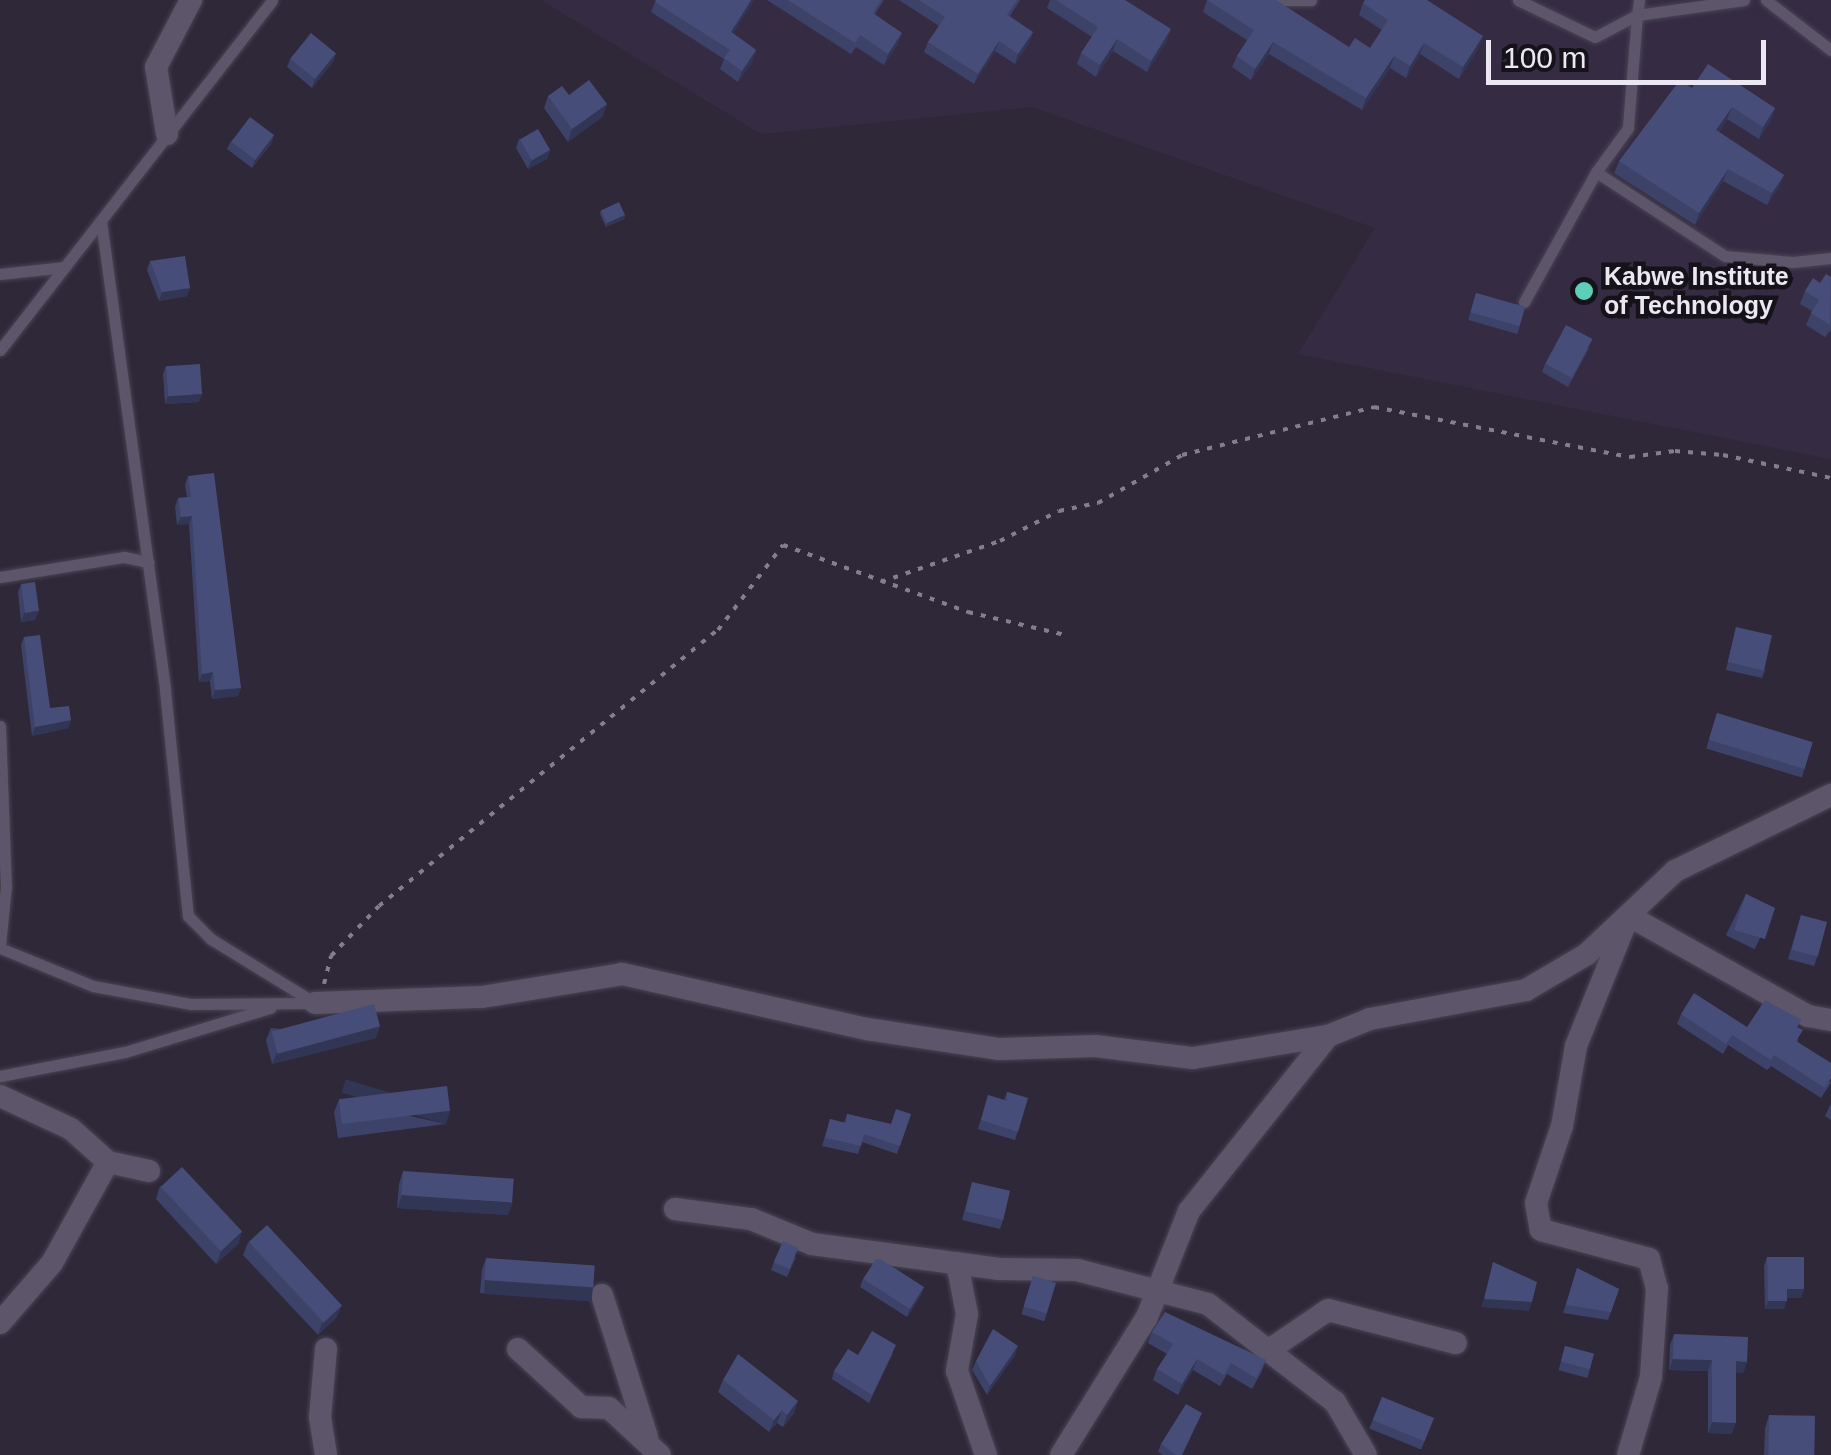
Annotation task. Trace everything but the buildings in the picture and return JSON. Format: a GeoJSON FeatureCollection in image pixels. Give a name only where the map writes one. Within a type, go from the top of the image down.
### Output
{"type":"FeatureCollection","features":[{"type":"Feature","properties":{"kind":"street"},"geometry":{"type":"LineString","coordinates":[[167,134],[156,67],[191,0]]}},
{"type":"Feature","properties":{"kind":"street"},"geometry":{"type":"LineString","coordinates":[[320,1003],[482,997],[622,974],[867,1029],[1000,1049],[1095,1046],[1193,1058],[1328,1036],[1370,1019],[1526,990],[1628,920],[1675,871],[1831,795]]}},
{"type":"Feature","properties":{"kind":"street"},"geometry":{"type":"LineString","coordinates":[[1628,920],[1808,1016],[1831,1020]]}},
{"type":"Feature","properties":{"kind":"street"},"geometry":{"type":"LineString","coordinates":[[1628,920],[1576,1046],[1562,1126],[1536,1203],[1541,1230],[1649,1259],[1657,1288],[1651,1377],[1628,1455]]}},
{"type":"Feature","properties":{"kind":"street"},"geometry":{"type":"LineString","coordinates":[[1061,1455],[1158,1292],[1189,1210],[1328,1036]]}},
{"type":"Feature","properties":{"kind":"street"},"geometry":{"type":"LineString","coordinates":[[0,1096],[71,1129],[108,1162],[149,1170]]}},
{"type":"Feature","properties":{"kind":"street"},"geometry":{"type":"LineString","coordinates":[[0,1322],[52,1262],[108,1162]]}},
{"type":"Feature","properties":{"kind":"street"},"geometry":{"type":"LineString","coordinates":[[675,1209],[752,1218],[812,1244],[957,1263],[1077,1270],[1208,1304],[1335,1402],[1366,1455]]}},
{"type":"Feature","properties":{"kind":"street"},"geometry":{"type":"LineString","coordinates":[[957,1263],[967,1314],[958,1371],[986,1455]]}},
{"type":"Feature","properties":{"kind":"street"},"geometry":{"type":"LineString","coordinates":[[602,1295],[653,1446]]}},
{"type":"Feature","properties":{"kind":"street"},"geometry":{"type":"LineString","coordinates":[[1269,1350],[1328,1310],[1456,1343]]}},
{"type":"Feature","properties":{"kind":"street"},"geometry":{"type":"LineString","coordinates":[[326,1349],[320,1416],[326,1455]]}},
{"type":"Feature","properties":{"kind":"street"},"geometry":{"type":"LineString","coordinates":[[518,1350],[581,1407],[609,1408],[653,1446]]}},
{"type":"Feature","properties":{"kind":"lane"},"geometry":{"type":"LineString","coordinates":[[0,350],[272,0]]}},
{"type":"Feature","properties":{"kind":"lane"},"geometry":{"type":"LineString","coordinates":[[1277,0],[1311,0]]}},
{"type":"Feature","properties":{"kind":"lane"},"geometry":{"type":"LineString","coordinates":[[1518,0],[1595,37],[1637,15],[1744,0]]}},
{"type":"Feature","properties":{"kind":"lane"},"geometry":{"type":"LineString","coordinates":[[1524,302],[1596,172],[1628,128],[1639,0]]}},
{"type":"Feature","properties":{"kind":"lane"},"geometry":{"type":"LineString","coordinates":[[1766,0],[1831,50]]}},
{"type":"Feature","properties":{"kind":"lane"},"geometry":{"type":"LineString","coordinates":[[1596,172],[1725,256],[1831,258]]}},
{"type":"Feature","properties":{"kind":"lane"},"geometry":{"type":"LineString","coordinates":[[101,220],[148,562],[188,916],[211,939],[320,1003]]}},
{"type":"Feature","properties":{"kind":"lane"},"geometry":{"type":"LineString","coordinates":[[0,274],[65,267]]}},
{"type":"Feature","properties":{"kind":"lane"},"geometry":{"type":"LineString","coordinates":[[0,577],[124,557],[148,562]]}},
{"type":"Feature","properties":{"kind":"lane"},"geometry":{"type":"LineString","coordinates":[[0,726],[6,886],[0,946],[93,986],[192,1004],[320,1003]]}},
{"type":"Feature","properties":{"kind":"lane"},"geometry":{"type":"LineString","coordinates":[[0,1076],[125,1052],[284,1004]]}},
{"type":"Feature","properties":{"kind":"path"},"geometry":{"type":"LineString","coordinates":[[882,582],[1000,541],[1059,512],[1098,503],[1182,455],[1374,407],[1630,457],[1675,451],[1723,455],[1831,478]]}},
{"type":"Feature","properties":{"kind":"path"},"geometry":{"type":"LineString","coordinates":[[320,1003],[325,965],[379,906],[718,630],[777,550],[791,545],[968,612],[1065,634]]}},
{"type":"Feature","properties":{"kind":"shaded area","name":"Kabwe Institute of Technology"},"geometry":{"type":"Polygon","coordinates":[[[541,0],[1831,0],[1831,459],[1298,354],[1375,228],[1032,107],[761,134],[541,0]]]}},
{"type":"Feature","properties":{"kind":"place","name":"Kabwe Institute of Technology"},"geometry":{"type":"Point","coordinates":[1584,291]}}]}
